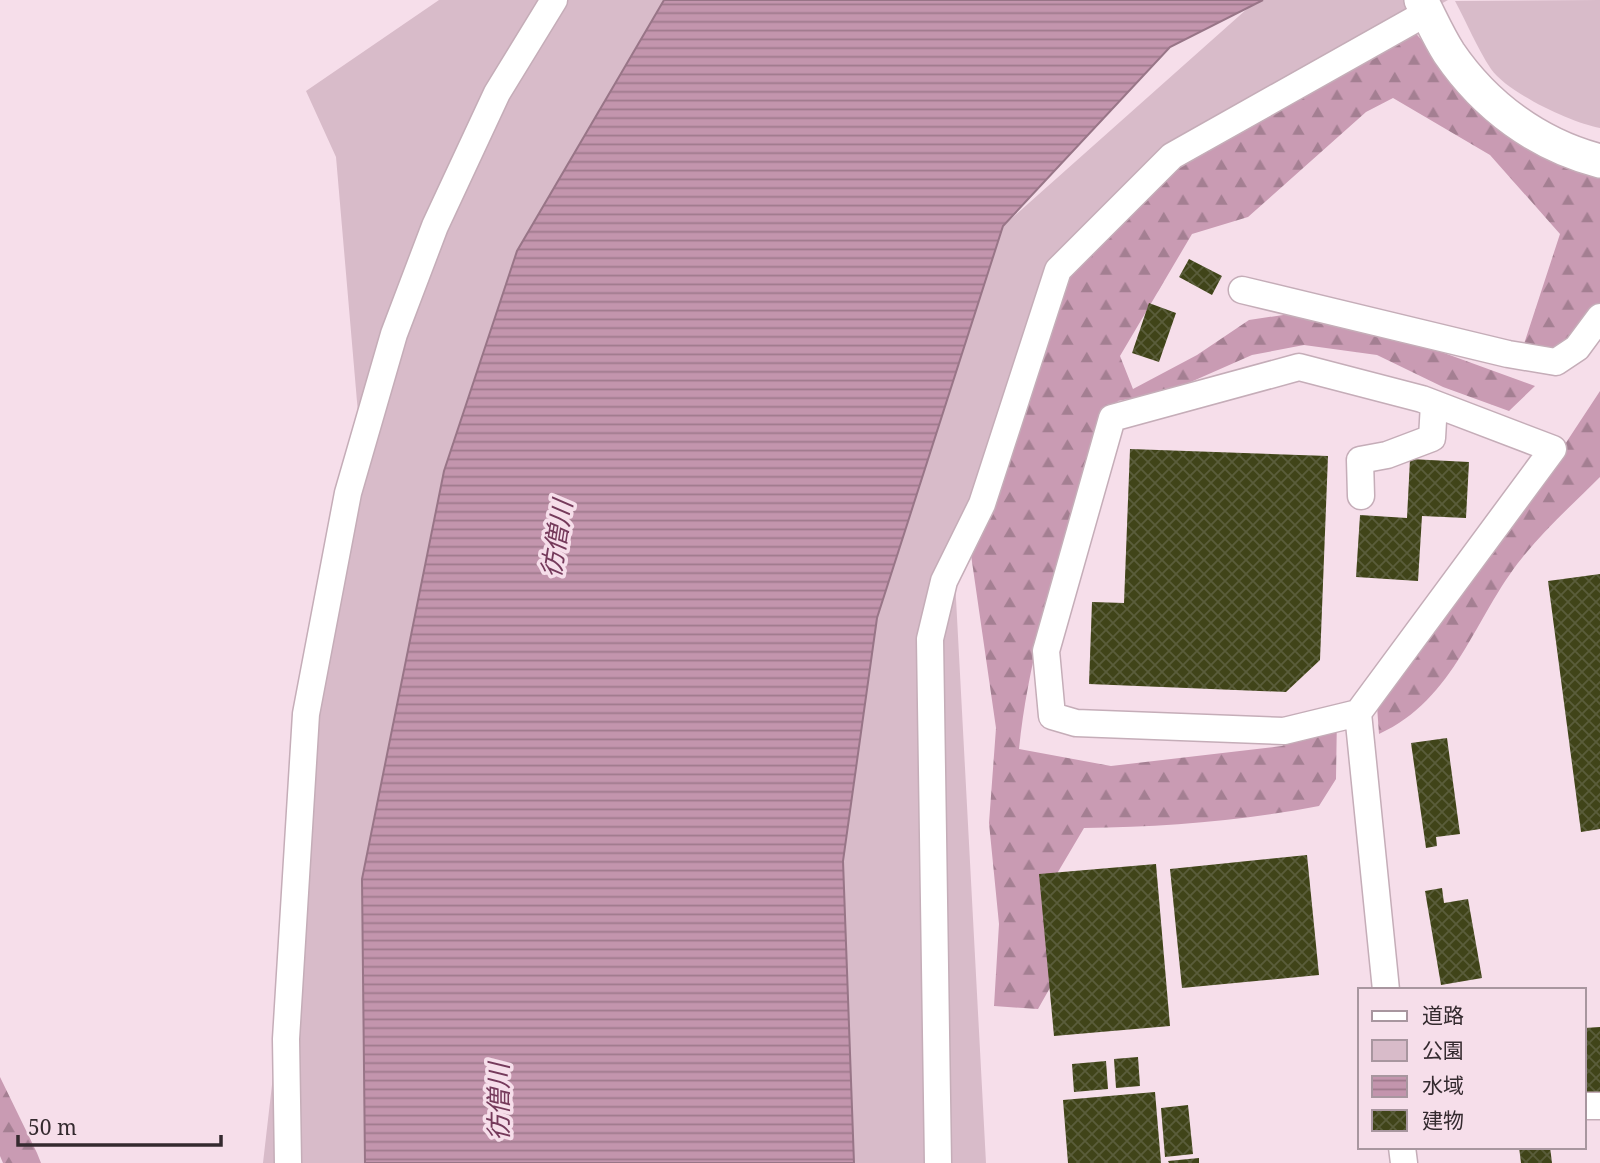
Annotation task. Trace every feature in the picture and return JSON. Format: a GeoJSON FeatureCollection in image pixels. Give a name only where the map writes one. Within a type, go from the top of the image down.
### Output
{"type":"FeatureCollection","features":[{"type":"Feature","properties":{"kind":"street"},"geometry":{"type":"LineString","coordinates":[[288,1163],[286,1040],[306,714],[348,494],[394,334],[435,226],[497,93],[554,0]]}},
{"type":"Feature","properties":{"kind":"street"},"geometry":{"type":"LineString","coordinates":[[938,1163],[930,639],[944,581],[982,504],[1058,270],[1172,156],[1424,6],[1448,51],[1492,102],[1542,139],[1571,153],[1600,161]]}},
{"type":"Feature","properties":{"kind":"street"},"geometry":{"type":"LineString","coordinates":[[1242,290],[1508,354],[1556,362],[1577,348],[1600,317]]}},
{"type":"Feature","properties":{"kind":"street"},"geometry":{"type":"LineString","coordinates":[[1298,367],[1434,404],[1553,449],[1358,713],[1284,731],[1076,723],[1052,716],[1046,651],[1112,418],[1298,367]]}},
{"type":"Feature","properties":{"kind":"street"},"geometry":{"type":"LineString","coordinates":[[1361,496],[1360,460],[1387,455],[1432,438],[1434,404]]}},
{"type":"Feature","properties":{"kind":"street"},"geometry":{"type":"LineString","coordinates":[[1358,713],[1386,988]]}},
{"type":"Feature","properties":{"kind":"green space"},"geometry":{"type":"Polygon","coordinates":[[[439,0],[667,0],[367,1163],[263,1163],[328,599],[361,448],[336,157],[306,91],[439,0]]]}},
{"type":"Feature","properties":{"kind":"green space"},"geometry":{"type":"Polygon","coordinates":[[[1264,0],[1448,0],[1291,88],[954,561],[986,1163],[845,1163],[843,861],[877,618],[1003,226],[1248,8],[1264,0]]]}},
{"type":"Feature","properties":{"kind":"green space"},"geometry":{"type":"Polygon","coordinates":[[[1600,0],[1600,128],[1541,106],[1499,78],[1486,61],[1455,1],[1600,0]]]}},
{"type":"Feature","properties":{"kind":"green space"},"geometry":{"type":"Polygon","coordinates":[[[1412,29],[1446,68],[1600,176],[1600,317],[1577,348],[1522,350],[1560,234],[1490,155],[1393,98],[1366,112],[1248,217],[1192,234],[1120,356],[1133,389],[1197,355],[1249,320],[1323,309],[1535,386],[1509,411],[1443,387],[1377,355],[1304,345],[1252,355],[1168,392],[1118,401],[1071,529],[1044,615],[1025,703],[1019,749],[1111,766],[1282,746],[1337,714],[1336,779],[1319,806],[1202,822],[1084,828],[1055,877],[1064,963],[1038,1009],[994,1006],[999,924],[989,823],[996,728],[968,534],[1069,269],[1121,205],[1291,88],[1412,29]]]}},
{"type":"Feature","properties":{"kind":"green space"},"geometry":{"type":"Polygon","coordinates":[[[1600,391],[1600,477],[1522,558],[1505,581],[1461,655],[1427,700],[1405,719],[1379,734],[1377,706],[1496,549],[1600,391]]]}},
{"type":"Feature","properties":{"kind":"green space"},"geometry":{"type":"Polygon","coordinates":[[[0,1077],[41,1163],[3,1163],[0,1156],[0,1077]]]}},
{"type":"Feature","properties":{"kind":"water","name":"彷僧川"},"geometry":{"type":"Polygon","coordinates":[[[664,0],[1263,0],[1170,47],[1003,226],[877,618],[843,861],[854,1163],[365,1163],[362,879],[444,471],[517,251],[664,0]]]}},
{"type":"Feature","properties":{"kind":"building"},"geometry":{"type":"Polygon","coordinates":[[[1189,259],[1222,276],[1212,295],[1179,277],[1189,259]]]}},
{"type":"Feature","properties":{"kind":"building"},"geometry":{"type":"Polygon","coordinates":[[[1149,303],[1176,313],[1159,362],[1132,353],[1149,303]]]}},
{"type":"Feature","properties":{"kind":"building"},"geometry":{"type":"Polygon","coordinates":[[[1130,449],[1328,456],[1320,660],[1286,692],[1089,684],[1092,602],[1124,603],[1130,449]]]}},
{"type":"Feature","properties":{"kind":"building"},"geometry":{"type":"Polygon","coordinates":[[[1410,459],[1469,462],[1466,518],[1422,516],[1418,581],[1356,577],[1360,515],[1407,518],[1410,459]]]}},
{"type":"Feature","properties":{"kind":"building"},"geometry":{"type":"Polygon","coordinates":[[[1600,574],[1600,829],[1581,832],[1548,581],[1600,574]]]}},
{"type":"Feature","properties":{"kind":"building"},"geometry":{"type":"Polygon","coordinates":[[[1447,738],[1460,834],[1436,837],[1437,846],[1426,848],[1411,743],[1447,738]]]}},
{"type":"Feature","properties":{"kind":"building"},"geometry":{"type":"Polygon","coordinates":[[[1307,855],[1319,975],[1182,988],[1170,869],[1307,855]]]}},
{"type":"Feature","properties":{"kind":"building"},"geometry":{"type":"Polygon","coordinates":[[[1156,864],[1170,1026],[1054,1036],[1039,874],[1156,864]]]}},
{"type":"Feature","properties":{"kind":"building"},"geometry":{"type":"Polygon","coordinates":[[[1442,888],[1444,903],[1468,899],[1482,978],[1441,985],[1425,891],[1442,888]]]}},
{"type":"Feature","properties":{"kind":"building"},"geometry":{"type":"Polygon","coordinates":[[[1600,1027],[1600,1096],[1586,1098],[1586,1028],[1600,1027]]]}},
{"type":"Feature","properties":{"kind":"building"},"geometry":{"type":"Polygon","coordinates":[[[1138,1057],[1140,1086],[1116,1088],[1114,1059],[1138,1057]]]}},
{"type":"Feature","properties":{"kind":"building"},"geometry":{"type":"Polygon","coordinates":[[[1106,1061],[1108,1089],[1074,1092],[1072,1064],[1106,1061]]]}},
{"type":"Feature","properties":{"kind":"building"},"geometry":{"type":"Polygon","coordinates":[[[1155,1092],[1161,1163],[1068,1163],[1063,1100],[1155,1092]]]}},
{"type":"Feature","properties":{"kind":"building"},"geometry":{"type":"Polygon","coordinates":[[[1188,1105],[1193,1154],[1165,1157],[1161,1108],[1188,1105]]]}},
{"type":"Feature","properties":{"kind":"building"},"geometry":{"type":"Polygon","coordinates":[[[1519,1149],[1550,1149],[1552,1163],[1521,1163],[1519,1149]]]}},
{"type":"Feature","properties":{"kind":"building"},"geometry":{"type":"Polygon","coordinates":[[[1199,1158],[1199,1163],[1168,1161],[1199,1158]]]}}]}
